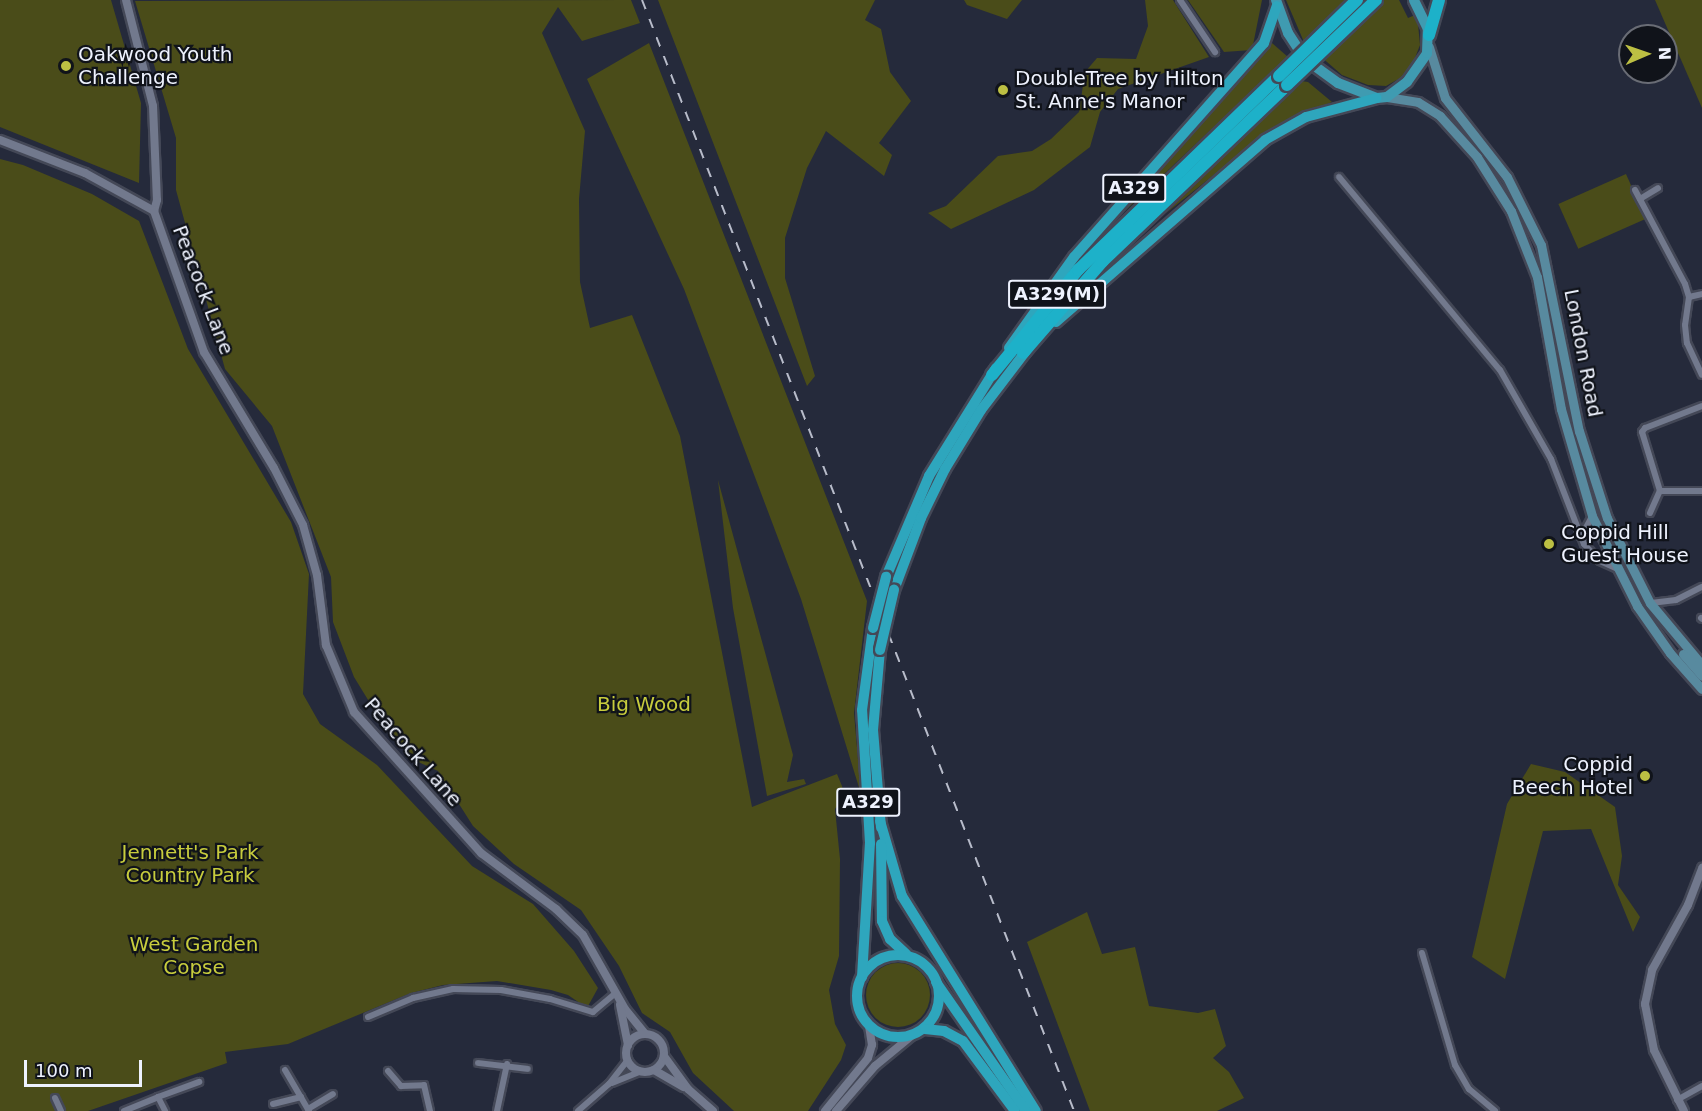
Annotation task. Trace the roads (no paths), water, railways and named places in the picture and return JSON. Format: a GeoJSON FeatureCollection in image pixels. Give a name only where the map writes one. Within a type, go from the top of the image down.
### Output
{"type":"FeatureCollection","features":[{"type":"Feature","properties":{"kind":"highway","name":"A329(M)"},"geometry":{"type":"LineString","coordinates":[[1023,352],[1102,262],[1283,81],[1357,0]]}},
{"type":"Feature","properties":{"kind":"highway","name":"A329(M)"},"geometry":{"type":"LineString","coordinates":[[992,375],[1078,270],[1283,81],[1376,0]]}},
{"type":"Feature","properties":{"kind":"highway"},"geometry":{"type":"LineString","coordinates":[[1429,41],[1439,0]]}},
{"type":"Feature","properties":{"kind":"highway","name":"A329"},"geometry":{"type":"LineString","coordinates":[[869,1026],[858,1003],[862,977],[870,843],[862,710],[873,628],[886,577],[929,476],[1038,303],[1074,257],[1264,44],[1277,3]]}},
{"type":"Feature","properties":{"kind":"highway","name":"A329"},"geometry":{"type":"LineString","coordinates":[[1026,1111],[925,966],[906,954],[890,939],[882,921],[880,821],[873,730],[880,650],[894,590],[917,526],[945,469],[981,410],[1023,352],[1114,268],[1265,140],[1306,117],[1382,97]]}},
{"type":"Feature","properties":{"kind":"highway","name":"A329"},"geometry":{"type":"LineString","coordinates":[[880,821],[902,896],[1036,1111]]}},
{"type":"Feature","properties":{"kind":"highway"},"geometry":{"type":"LineString","coordinates":[[862,977],[882,958],[906,954]]}},
{"type":"Feature","properties":{"kind":"highway"},"geometry":{"type":"LineString","coordinates":[[920,1031],[936,1012],[934,979]]}},
{"type":"Feature","properties":{"kind":"highway"},"geometry":{"type":"LineString","coordinates":[[869,1026],[887,1036],[920,1031],[944,1031],[963,1041],[1015,1111]]}},
{"type":"Feature","properties":{"kind":"main road"},"geometry":{"type":"LineString","coordinates":[[1277,3],[1288,33],[1305,58],[1338,83],[1382,97],[1414,75],[1429,41],[1414,0]]}},
{"type":"Feature","properties":{"kind":"main road","name":"London Road"},"geometry":{"type":"LineString","coordinates":[[1429,41],[1445,98],[1507,177],[1541,245],[1584,449],[1607,518],[1650,603],[1674,636],[1702,665]]}},
{"type":"Feature","properties":{"kind":"main road","name":"London Road"},"geometry":{"type":"LineString","coordinates":[[1382,97],[1418,102],[1440,116],[1477,158],[1511,211],[1537,277],[1561,409],[1592,516],[1616,568],[1657,635],[1702,689]]}},
{"type":"Feature","properties":{"kind":"main road"},"geometry":{"type":"LineString","coordinates":[[1674,636],[1677,647],[1702,676]]}},
{"type":"Feature","properties":{"kind":"street"},"geometry":{"type":"LineString","coordinates":[[0,141],[85,173],[154,211],[157,200],[153,106],[126,0]]}},
{"type":"Feature","properties":{"kind":"street"},"geometry":{"type":"LineString","coordinates":[[1180,0],[1215,52]]}},
{"type":"Feature","properties":{"kind":"street","name":"London Road"},"geometry":{"type":"LineString","coordinates":[[1339,177],[1500,370],[1551,459],[1576,528],[1588,550],[1616,568]]}},
{"type":"Feature","properties":{"kind":"street"},"geometry":{"type":"LineString","coordinates":[[1640,199],[1658,188]]}},
{"type":"Feature","properties":{"kind":"street"},"geometry":{"type":"LineString","coordinates":[[1635,190],[1689,297],[1685,325],[1687,343],[1702,375]]}},
{"type":"Feature","properties":{"kind":"street","name":"Peacock Lane"},"geometry":{"type":"LineString","coordinates":[[154,211],[204,352],[274,468],[303,525],[317,574],[326,645],[349,705],[375,739],[481,853],[556,909],[583,935],[618,995],[645,1034]]}},
{"type":"Feature","properties":{"kind":"street"},"geometry":{"type":"LineString","coordinates":[[1689,297],[1702,294]]}},
{"type":"Feature","properties":{"kind":"street"},"geometry":{"type":"LineString","coordinates":[[1650,513],[1660,491],[1642,430],[1702,406]]}},
{"type":"Feature","properties":{"kind":"street"},"geometry":{"type":"LineString","coordinates":[[1660,491],[1702,491]]}},
{"type":"Feature","properties":{"kind":"street"},"geometry":{"type":"LineString","coordinates":[[1581,537],[1592,516]]}},
{"type":"Feature","properties":{"kind":"street"},"geometry":{"type":"LineString","coordinates":[[1576,528],[1587,526]]}},
{"type":"Feature","properties":{"kind":"street"},"geometry":{"type":"LineString","coordinates":[[1650,603],[1676,600],[1702,587]]}},
{"type":"Feature","properties":{"kind":"street"},"geometry":{"type":"LineString","coordinates":[[1684,1111],[1650,1039],[1646,1004],[1652,970],[1688,905],[1702,868]]}},
{"type":"Feature","properties":{"kind":"street"},"geometry":{"type":"LineString","coordinates":[[1422,953],[1455,1065],[1468,1089],[1495,1111]]}},
{"type":"Feature","properties":{"kind":"street"},"geometry":{"type":"LineString","coordinates":[[368,1017],[413,998],[453,989],[501,990],[550,999],[593,1012],[618,995]]}},
{"type":"Feature","properties":{"kind":"street","name":"Peacock Lane"},"geometry":{"type":"LineString","coordinates":[[618,995],[628,1045]]}},
{"type":"Feature","properties":{"kind":"street"},"geometry":{"type":"LineString","coordinates":[[825,1111],[868,1058],[872,1046],[869,1026]]}},
{"type":"Feature","properties":{"kind":"street"},"geometry":{"type":"LineString","coordinates":[[836,1111],[875,1066],[920,1031]]}},
{"type":"Feature","properties":{"kind":"street"},"geometry":{"type":"LineString","coordinates":[[578,1111],[609,1084],[628,1060],[628,1045],[635,1037],[645,1034],[660,1041],[664,1056],[688,1089]]}},
{"type":"Feature","properties":{"kind":"street"},"geometry":{"type":"LineString","coordinates":[[654,1070],[664,1056]]}},
{"type":"Feature","properties":{"kind":"street"},"geometry":{"type":"LineString","coordinates":[[628,1060],[642,1071]]}},
{"type":"Feature","properties":{"kind":"street"},"geometry":{"type":"LineString","coordinates":[[478,1063],[507,1064],[528,1070]]}},
{"type":"Feature","properties":{"kind":"street"},"geometry":{"type":"LineString","coordinates":[[497,1111],[507,1064]]}},
{"type":"Feature","properties":{"kind":"street"},"geometry":{"type":"LineString","coordinates":[[285,1070],[309,1110],[333,1094]]}},
{"type":"Feature","properties":{"kind":"street"},"geometry":{"type":"LineString","coordinates":[[609,1084],[642,1071],[654,1070],[688,1089],[713,1111]]}},
{"type":"Feature","properties":{"kind":"street"},"geometry":{"type":"LineString","coordinates":[[388,1071],[401,1086],[424,1085],[430,1111]]}},
{"type":"Feature","properties":{"kind":"street"},"geometry":{"type":"LineString","coordinates":[[124,1111],[160,1100],[199,1082]]}},
{"type":"Feature","properties":{"kind":"street"},"geometry":{"type":"LineString","coordinates":[[1677,1100],[1702,1086]]}},
{"type":"Feature","properties":{"kind":"street"},"geometry":{"type":"LineString","coordinates":[[273,1104],[301,1096]]}},
{"type":"Feature","properties":{"kind":"street"},"geometry":{"type":"LineString","coordinates":[[55,1098],[61,1111]]}},
{"type":"Feature","properties":{"kind":"street"},"geometry":{"type":"LineString","coordinates":[[160,1100],[165,1111]]}},
{"type":"Feature","properties":{"kind":"railway"},"geometry":{"type":"LineString","coordinates":[[642,0],[1074,1111]]}},
{"type":"Feature","properties":{"kind":"place","name":"Oakwood Youth Challenge"},"geometry":{"type":"Point","coordinates":[66,66]}},
{"type":"Feature","properties":{"kind":"place","name":"DoubleTree by Hilton St. Anne's Manor"},"geometry":{"type":"Point","coordinates":[1003,90]}},
{"type":"Feature","properties":{"kind":"place","name":"Coppid Hill Guest House"},"geometry":{"type":"Point","coordinates":[1549,544]}},
{"type":"Feature","properties":{"kind":"place","name":"Coppid Beech Hotel"},"geometry":{"type":"Point","coordinates":[1645,776]}},
{"type":"Feature","properties":{"kind":"park label","name":"Big Wood"},"geometry":{"type":"Point","coordinates":[644,704]}},
{"type":"Feature","properties":{"kind":"park label","name":"Jennett's Park Country Park"},"geometry":{"type":"Point","coordinates":[190,864]}},
{"type":"Feature","properties":{"kind":"park label","name":"West Garden Copse"},"geometry":{"type":"Point","coordinates":[194,956]}}]}
